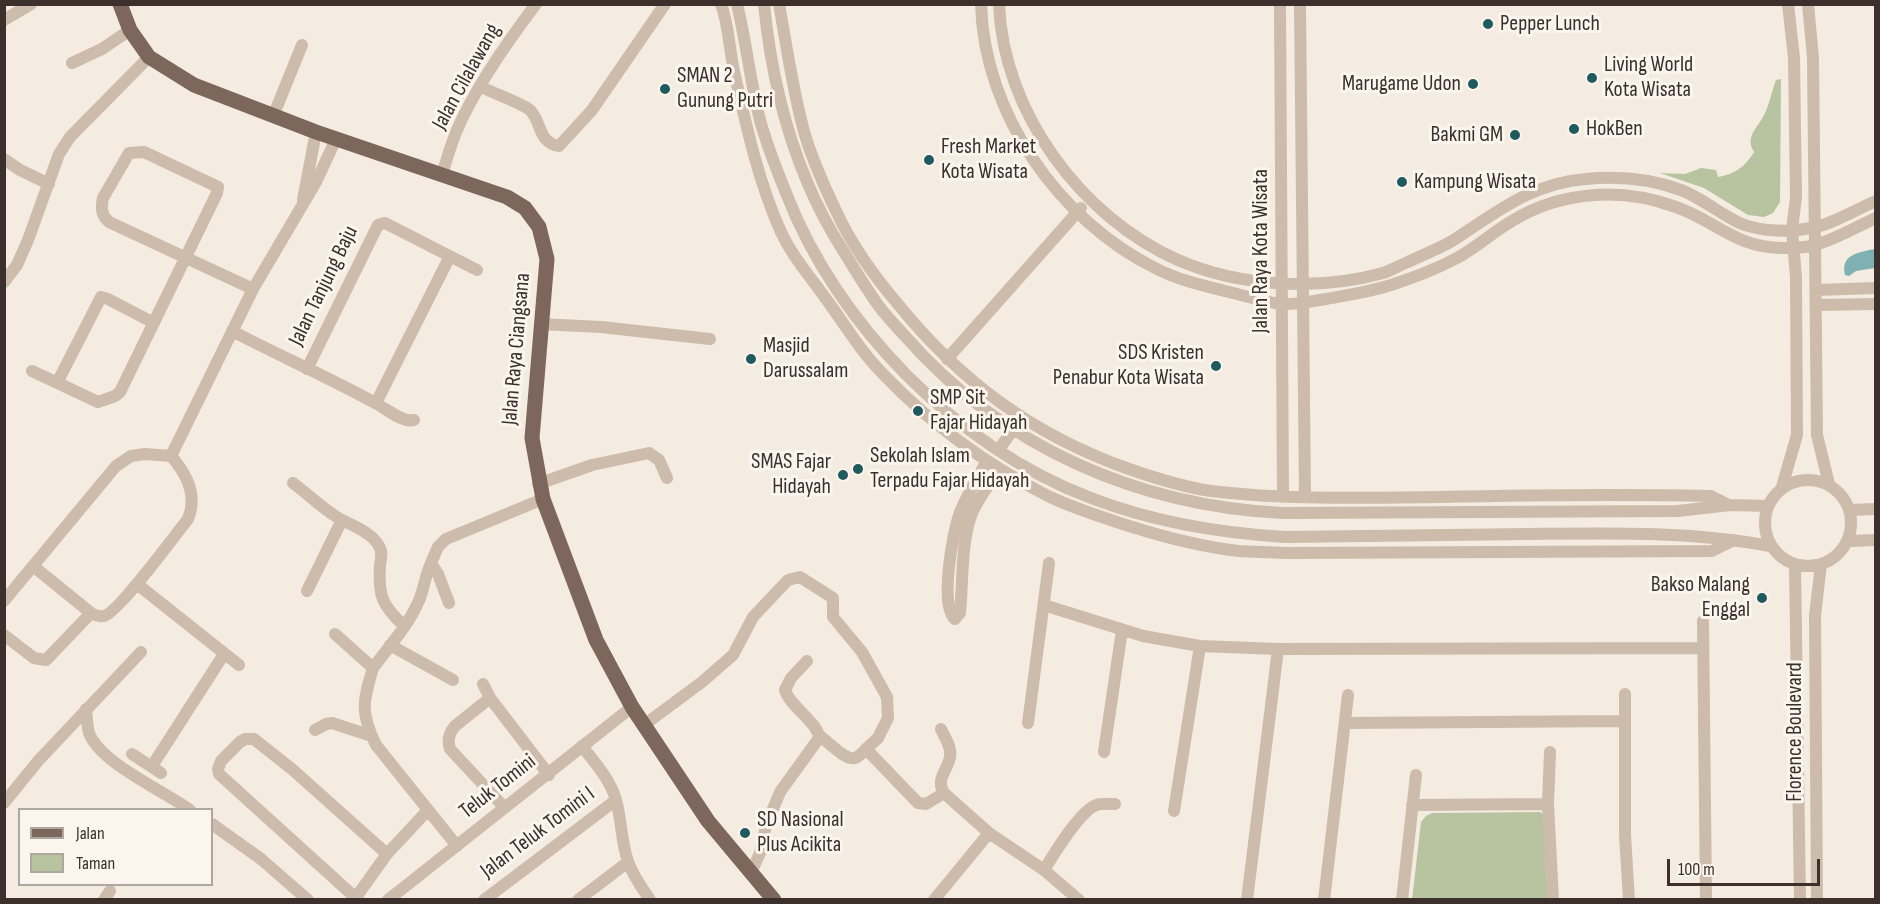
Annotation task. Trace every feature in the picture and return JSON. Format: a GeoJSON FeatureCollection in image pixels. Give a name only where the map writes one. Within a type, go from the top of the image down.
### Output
{"type":"FeatureCollection","features":[{"type":"Feature","properties":{"kind":"main road","name":"Jalan Raya Ciangsana"},"geometry":{"type":"LineString","coordinates":[[120,4],[130,30],[149,57],[194,85],[316,132],[507,197],[525,208],[539,227],[547,259],[532,438],[540,491],[596,640],[632,707],[708,821],[774,900]]}},
{"type":"Feature","properties":{"kind":"street"},"geometry":{"type":"LineString","coordinates":[[4,20],[31,4]]}},
{"type":"Feature","properties":{"kind":"street","name":"Jalan Cilalawang"},"geometry":{"type":"LineString","coordinates":[[442,174],[457,131],[481,87],[510,39],[536,4]]}},
{"type":"Feature","properties":{"kind":"street"},"geometry":{"type":"LineString","coordinates":[[481,87],[530,110],[544,138],[552,145],[559,146],[592,110],[665,4]]}},
{"type":"Feature","properties":{"kind":"street"},"geometry":{"type":"LineString","coordinates":[[721,4],[727,22],[732,62],[748,138],[782,234],[807,275],[853,339],[882,374],[918,408],[987,461],[1048,496],[1086,512],[1152,533],[1200,545],[1238,551],[1712,550],[1735,539]]}},
{"type":"Feature","properties":{"kind":"street"},"geometry":{"type":"LineString","coordinates":[[737,4],[759,116],[786,194],[802,231],[839,295],[894,361],[929,397],[963,425],[1056,482],[1091,498],[1140,513],[1241,535],[1286,537],[1691,535],[1735,539],[1770,546],[1785,560],[1806,566],[1821,564],[1840,553],[1849,541],[1851,526],[1850,510],[1839,492],[1829,484],[1818,480],[1795,481],[1782,487]]}},
{"type":"Feature","properties":{"kind":"street"},"geometry":{"type":"LineString","coordinates":[[764,4],[783,112],[807,183],[824,220],[879,307],[916,349],[978,406],[1013,430],[1065,458],[1146,491],[1242,511],[1284,513],[1678,511],[1730,506],[1768,506]]}},
{"type":"Feature","properties":{"kind":"street"},"geometry":{"type":"LineString","coordinates":[[779,4],[805,134],[838,215],[880,283],[947,360],[981,390],[1048,433],[1151,477],[1208,490],[1305,497],[1700,495],[1712,496],[1730,506]]}},
{"type":"Feature","properties":{"kind":"street"},"geometry":{"type":"LineString","coordinates":[[981,4],[986,45],[1001,98],[1025,145],[1077,212],[1136,258],[1158,270],[1195,283],[1282,304],[1351,296],[1392,285],[1458,258],[1512,220],[1533,210],[1563,200],[1595,195],[1626,195],[1654,200],[1697,216],[1737,239],[1763,248],[1814,246],[1875,218]]}},
{"type":"Feature","properties":{"kind":"street"},"geometry":{"type":"LineString","coordinates":[[999,4],[1006,51],[1020,96],[1038,135],[1068,176],[1113,220],[1144,242],[1179,260],[1226,275],[1282,283],[1325,283],[1385,272],[1450,242],[1521,196],[1568,180],[1628,178],[1658,183],[1706,201],[1742,224],[1764,229],[1814,228],[1875,201]]}},
{"type":"Feature","properties":{"kind":"street","name":"Jalan Raya Kota Wisata"},"geometry":{"type":"LineString","coordinates":[[1280,4],[1283,496]]}},
{"type":"Feature","properties":{"kind":"street","name":"Jalan Raya Kota Wisata"},"geometry":{"type":"LineString","coordinates":[[1300,4],[1305,497]]}},
{"type":"Feature","properties":{"kind":"street"},"geometry":{"type":"LineString","coordinates":[[1770,546],[1765,521],[1768,506],[1782,487],[1797,435],[1796,277],[1792,248],[1796,197],[1794,58],[1788,4]]}},
{"type":"Feature","properties":{"kind":"street"},"geometry":{"type":"LineString","coordinates":[[1808,4],[1813,58],[1817,435],[1829,484]]}},
{"type":"Feature","properties":{"kind":"street"},"geometry":{"type":"LineString","coordinates":[[72,63],[102,49],[130,30]]}},
{"type":"Feature","properties":{"kind":"street"},"geometry":{"type":"LineString","coordinates":[[274,114],[302,45]]}},
{"type":"Feature","properties":{"kind":"street"},"geometry":{"type":"LineString","coordinates":[[4,282],[17,265],[59,154],[70,137],[149,57]]}},
{"type":"Feature","properties":{"kind":"street"},"geometry":{"type":"LineString","coordinates":[[302,207],[316,132]]}},
{"type":"Feature","properties":{"kind":"street"},"geometry":{"type":"LineString","coordinates":[[171,456],[253,289],[316,183],[336,139]]}},
{"type":"Feature","properties":{"kind":"street"},"geometry":{"type":"LineString","coordinates":[[32,371],[98,402],[120,392],[187,258],[217,194],[218,187],[144,152],[129,153],[103,198],[101,206],[104,218],[109,222],[187,258],[253,289]]}},
{"type":"Feature","properties":{"kind":"street"},"geometry":{"type":"LineString","coordinates":[[4,159],[20,170],[49,184]]}},
{"type":"Feature","properties":{"kind":"street"},"geometry":{"type":"LineString","coordinates":[[947,360],[1090,200]]}},
{"type":"Feature","properties":{"kind":"street","name":"Jalan Tanjung Baju"},"geometry":{"type":"LineString","coordinates":[[307,369],[374,230],[381,223],[450,256]]}},
{"type":"Feature","properties":{"kind":"street"},"geometry":{"type":"LineString","coordinates":[[376,403],[450,256],[477,270]]}},
{"type":"Feature","properties":{"kind":"street"},"geometry":{"type":"LineString","coordinates":[[4,259],[17,265]]}},
{"type":"Feature","properties":{"kind":"street"},"geometry":{"type":"LineString","coordinates":[[879,307],[880,283]]}},
{"type":"Feature","properties":{"kind":"street"},"geometry":{"type":"LineString","coordinates":[[1815,290],[1875,288]]}},
{"type":"Feature","properties":{"kind":"street"},"geometry":{"type":"LineString","coordinates":[[57,383],[101,297],[154,323]]}},
{"type":"Feature","properties":{"kind":"street"},"geometry":{"type":"LineString","coordinates":[[1816,305],[1875,304]]}},
{"type":"Feature","properties":{"kind":"street"},"geometry":{"type":"LineString","coordinates":[[540,324],[601,327],[710,339]]}},
{"type":"Feature","properties":{"kind":"street"},"geometry":{"type":"LineString","coordinates":[[232,332],[402,418],[409,421],[414,420]]}},
{"type":"Feature","properties":{"kind":"street"},"geometry":{"type":"LineString","coordinates":[[916,349],[947,360]]}},
{"type":"Feature","properties":{"kind":"street"},"geometry":{"type":"LineString","coordinates":[[918,408],[929,397]]}},
{"type":"Feature","properties":{"kind":"street"},"geometry":{"type":"LineString","coordinates":[[999,449],[1013,430]]}},
{"type":"Feature","properties":{"kind":"street"},"geometry":{"type":"LineString","coordinates":[[1065,458],[1088,452]]}},
{"type":"Feature","properties":{"kind":"street"},"geometry":{"type":"LineString","coordinates":[[457,846],[376,745],[367,727],[364,709],[373,668],[404,626],[420,597],[425,574],[438,547],[446,539],[592,465],[649,453],[659,460],[667,478]]}},
{"type":"Feature","properties":{"kind":"street"},"geometry":{"type":"LineString","coordinates":[[4,601],[33,566],[116,466],[131,456],[145,454],[171,456],[183,469],[192,498],[192,510],[188,519],[111,613],[98,616],[91,613],[33,566]]}},
{"type":"Feature","properties":{"kind":"street"},"geometry":{"type":"LineString","coordinates":[[987,461],[967,496],[956,525],[948,593],[948,610],[954,619],[960,613],[963,567],[971,518],[1000,469]]}},
{"type":"Feature","properties":{"kind":"street"},"geometry":{"type":"LineString","coordinates":[[294,483],[342,520],[370,536],[379,545],[382,601],[390,613],[404,626]]}},
{"type":"Feature","properties":{"kind":"street"},"geometry":{"type":"LineString","coordinates":[[1850,510],[1875,509]]}},
{"type":"Feature","properties":{"kind":"street"},"geometry":{"type":"LineString","coordinates":[[1140,513],[1152,533]]}},
{"type":"Feature","properties":{"kind":"street"},"geometry":{"type":"LineString","coordinates":[[307,591],[342,520]]}},
{"type":"Feature","properties":{"kind":"street"},"geometry":{"type":"LineString","coordinates":[[1309,552],[1326,536]]}},
{"type":"Feature","properties":{"kind":"street"},"geometry":{"type":"LineString","coordinates":[[1849,541],[1875,540]]}},
{"type":"Feature","properties":{"kind":"street"},"geometry":{"type":"LineString","coordinates":[[430,562],[438,574],[449,603]]}},
{"type":"Feature","properties":{"kind":"street"},"geometry":{"type":"LineString","coordinates":[[1028,723],[1049,563]]}},
{"type":"Feature","properties":{"kind":"street","name":"Florence Boulevard"},"geometry":{"type":"LineString","coordinates":[[1795,564],[1800,900]]}},
{"type":"Feature","properties":{"kind":"street","name":"Florence Boulevard"},"geometry":{"type":"LineString","coordinates":[[1817,900],[1815,616],[1821,564]]}},
{"type":"Feature","properties":{"kind":"street"},"geometry":{"type":"LineString","coordinates":[[644,725],[734,655],[753,617],[788,580],[800,577],[833,598],[833,617],[862,652],[887,697],[888,718],[878,738],[857,758],[851,759],[845,756],[819,735],[788,699],[785,690],[791,678],[807,661]]}},
{"type":"Feature","properties":{"kind":"street"},"geometry":{"type":"LineString","coordinates":[[137,584],[239,665]]}},
{"type":"Feature","properties":{"kind":"street"},"geometry":{"type":"LineString","coordinates":[[1044,605],[1143,636],[1200,646],[1278,649],[1703,648]]}},
{"type":"Feature","properties":{"kind":"street"},"geometry":{"type":"LineString","coordinates":[[4,635],[34,658],[46,660],[91,613]]}},
{"type":"Feature","properties":{"kind":"street"},"geometry":{"type":"LineString","coordinates":[[1703,621],[1706,900]]}},
{"type":"Feature","properties":{"kind":"street"},"geometry":{"type":"LineString","coordinates":[[1104,752],[1122,630]]}},
{"type":"Feature","properties":{"kind":"street"},"geometry":{"type":"LineString","coordinates":[[335,634],[373,668]]}},
{"type":"Feature","properties":{"kind":"street"},"geometry":{"type":"LineString","coordinates":[[390,645],[453,680]]}},
{"type":"Feature","properties":{"kind":"street"},"geometry":{"type":"LineString","coordinates":[[1174,811],[1200,646]]}},
{"type":"Feature","properties":{"kind":"street"},"geometry":{"type":"LineString","coordinates":[[1247,900],[1278,649]]}},
{"type":"Feature","properties":{"kind":"street"},"geometry":{"type":"LineString","coordinates":[[4,803],[38,761],[141,652]]}},
{"type":"Feature","properties":{"kind":"street"},"geometry":{"type":"LineString","coordinates":[[132,754],[156,770],[224,654]]}},
{"type":"Feature","properties":{"kind":"street"},"geometry":{"type":"LineString","coordinates":[[483,684],[490,698],[549,775]]}},
{"type":"Feature","properties":{"kind":"street"},"geometry":{"type":"LineString","coordinates":[[1624,694],[1625,835],[1629,900]]}},
{"type":"Feature","properties":{"kind":"street"},"geometry":{"type":"LineString","coordinates":[[1324,900],[1348,695]]}},
{"type":"Feature","properties":{"kind":"street"},"geometry":{"type":"LineString","coordinates":[[490,698],[455,726],[450,732],[448,744],[450,749],[504,807]]}},
{"type":"Feature","properties":{"kind":"street","name":"Teluk Tomini"},"geometry":{"type":"LineString","coordinates":[[388,900],[504,807],[549,775],[632,707]]}},
{"type":"Feature","properties":{"kind":"street"},"geometry":{"type":"LineString","coordinates":[[86,709],[89,732],[97,745],[119,766],[187,808]]}},
{"type":"Feature","properties":{"kind":"street"},"geometry":{"type":"LineString","coordinates":[[1345,723],[1625,722]]}},
{"type":"Feature","properties":{"kind":"street"},"geometry":{"type":"LineString","coordinates":[[315,730],[332,723],[372,736]]}},
{"type":"Feature","properties":{"kind":"street"},"geometry":{"type":"LineString","coordinates":[[942,729],[951,755],[940,781],[944,793],[989,833],[1044,870],[1079,900]]}},
{"type":"Feature","properties":{"kind":"street"},"geometry":{"type":"LineString","coordinates":[[749,870],[754,866],[760,853],[766,826],[780,792],[819,735]]}},
{"type":"Feature","properties":{"kind":"street"},"geometry":{"type":"LineString","coordinates":[[387,854],[293,770],[254,739],[245,739],[240,742],[221,761],[219,774],[356,899],[387,854],[428,810]]}},
{"type":"Feature","properties":{"kind":"street"},"geometry":{"type":"LineString","coordinates":[[582,746],[605,776],[616,800],[628,862],[636,880],[650,900]]}},
{"type":"Feature","properties":{"kind":"street"},"geometry":{"type":"LineString","coordinates":[[866,749],[918,803],[926,804],[944,793]]}},
{"type":"Feature","properties":{"kind":"street"},"geometry":{"type":"LineString","coordinates":[[1550,752],[1548,804],[1553,900]]}},
{"type":"Feature","properties":{"kind":"street"},"geometry":{"type":"LineString","coordinates":[[1402,900],[1416,775]]}},
{"type":"Feature","properties":{"kind":"street","name":"Jalan Teluk Tomini I"},"geometry":{"type":"LineString","coordinates":[[484,900],[616,800]]}},
{"type":"Feature","properties":{"kind":"street"},"geometry":{"type":"LineString","coordinates":[[1044,870],[1064,839],[1089,809],[1098,804],[1115,804]]}},
{"type":"Feature","properties":{"kind":"street"},"geometry":{"type":"LineString","coordinates":[[1412,805],[1548,804]]}},
{"type":"Feature","properties":{"kind":"street"},"geometry":{"type":"LineString","coordinates":[[213,825],[261,859],[308,900]]}},
{"type":"Feature","properties":{"kind":"street"},"geometry":{"type":"LineString","coordinates":[[934,900],[989,833]]}},
{"type":"Feature","properties":{"kind":"street"},"geometry":{"type":"LineString","coordinates":[[578,900],[628,862]]}},
{"type":"Feature","properties":{"kind":"green space"},"geometry":{"type":"Polygon","coordinates":[[[1781,79],[1780,202],[1773,213],[1764,217],[1748,215],[1704,188],[1660,173],[1685,174],[1701,168],[1716,170],[1718,177],[1739,169],[1754,152],[1751,146],[1752,136],[1767,109],[1776,80],[1781,79]]]}},
{"type":"Feature","properties":{"kind":"green space"},"geometry":{"type":"Polygon","coordinates":[[[1540,812],[1547,817],[1550,899],[1412,900],[1421,822],[1426,816],[1432,813],[1540,812]]]}},
{"type":"Feature","properties":{"kind":"water"},"geometry":{"type":"Polygon","coordinates":[[[1875,249],[1875,268],[1856,271],[1849,276],[1845,275],[1845,262],[1848,258],[1875,249]]]}},
{"type":"Feature","properties":{"kind":"place","name":"Pepper Lunch"},"geometry":{"type":"Point","coordinates":[1488,24]}},
{"type":"Feature","properties":{"kind":"place","name":"Living World Kota Wisata"},"geometry":{"type":"Point","coordinates":[1592,78]}},
{"type":"Feature","properties":{"kind":"place","name":"Marugame Udon"},"geometry":{"type":"Point","coordinates":[1473,84]}},
{"type":"Feature","properties":{"kind":"place","name":"SMAN 2 Gunung Putri"},"geometry":{"type":"Point","coordinates":[665,89]}},
{"type":"Feature","properties":{"kind":"place","name":"HokBen"},"geometry":{"type":"Point","coordinates":[1574,129]}},
{"type":"Feature","properties":{"kind":"place","name":"Bakmi GM"},"geometry":{"type":"Point","coordinates":[1515,135]}},
{"type":"Feature","properties":{"kind":"place","name":"Fresh Market Kota Wisata"},"geometry":{"type":"Point","coordinates":[929,160]}},
{"type":"Feature","properties":{"kind":"place","name":"Kampung Wisata"},"geometry":{"type":"Point","coordinates":[1402,182]}},
{"type":"Feature","properties":{"kind":"place","name":"Masjid Darussalam"},"geometry":{"type":"Point","coordinates":[751,359]}},
{"type":"Feature","properties":{"kind":"place","name":"SDS Kristen Penabur Kota Wisata"},"geometry":{"type":"Point","coordinates":[1216,366]}},
{"type":"Feature","properties":{"kind":"place","name":"SMP Sit Fajar Hidayah"},"geometry":{"type":"Point","coordinates":[918,411]}},
{"type":"Feature","properties":{"kind":"place","name":"Sekolah Islam Terpadu Fajar Hidayah"},"geometry":{"type":"Point","coordinates":[858,469]}},
{"type":"Feature","properties":{"kind":"place","name":"SMAS Fajar Hidayah"},"geometry":{"type":"Point","coordinates":[843,475]}},
{"type":"Feature","properties":{"kind":"place","name":"Bakso Malang Enggal"},"geometry":{"type":"Point","coordinates":[1762,598]}},
{"type":"Feature","properties":{"kind":"place","name":"SD Nasional Plus Acikita"},"geometry":{"type":"Point","coordinates":[745,833]}}]}
